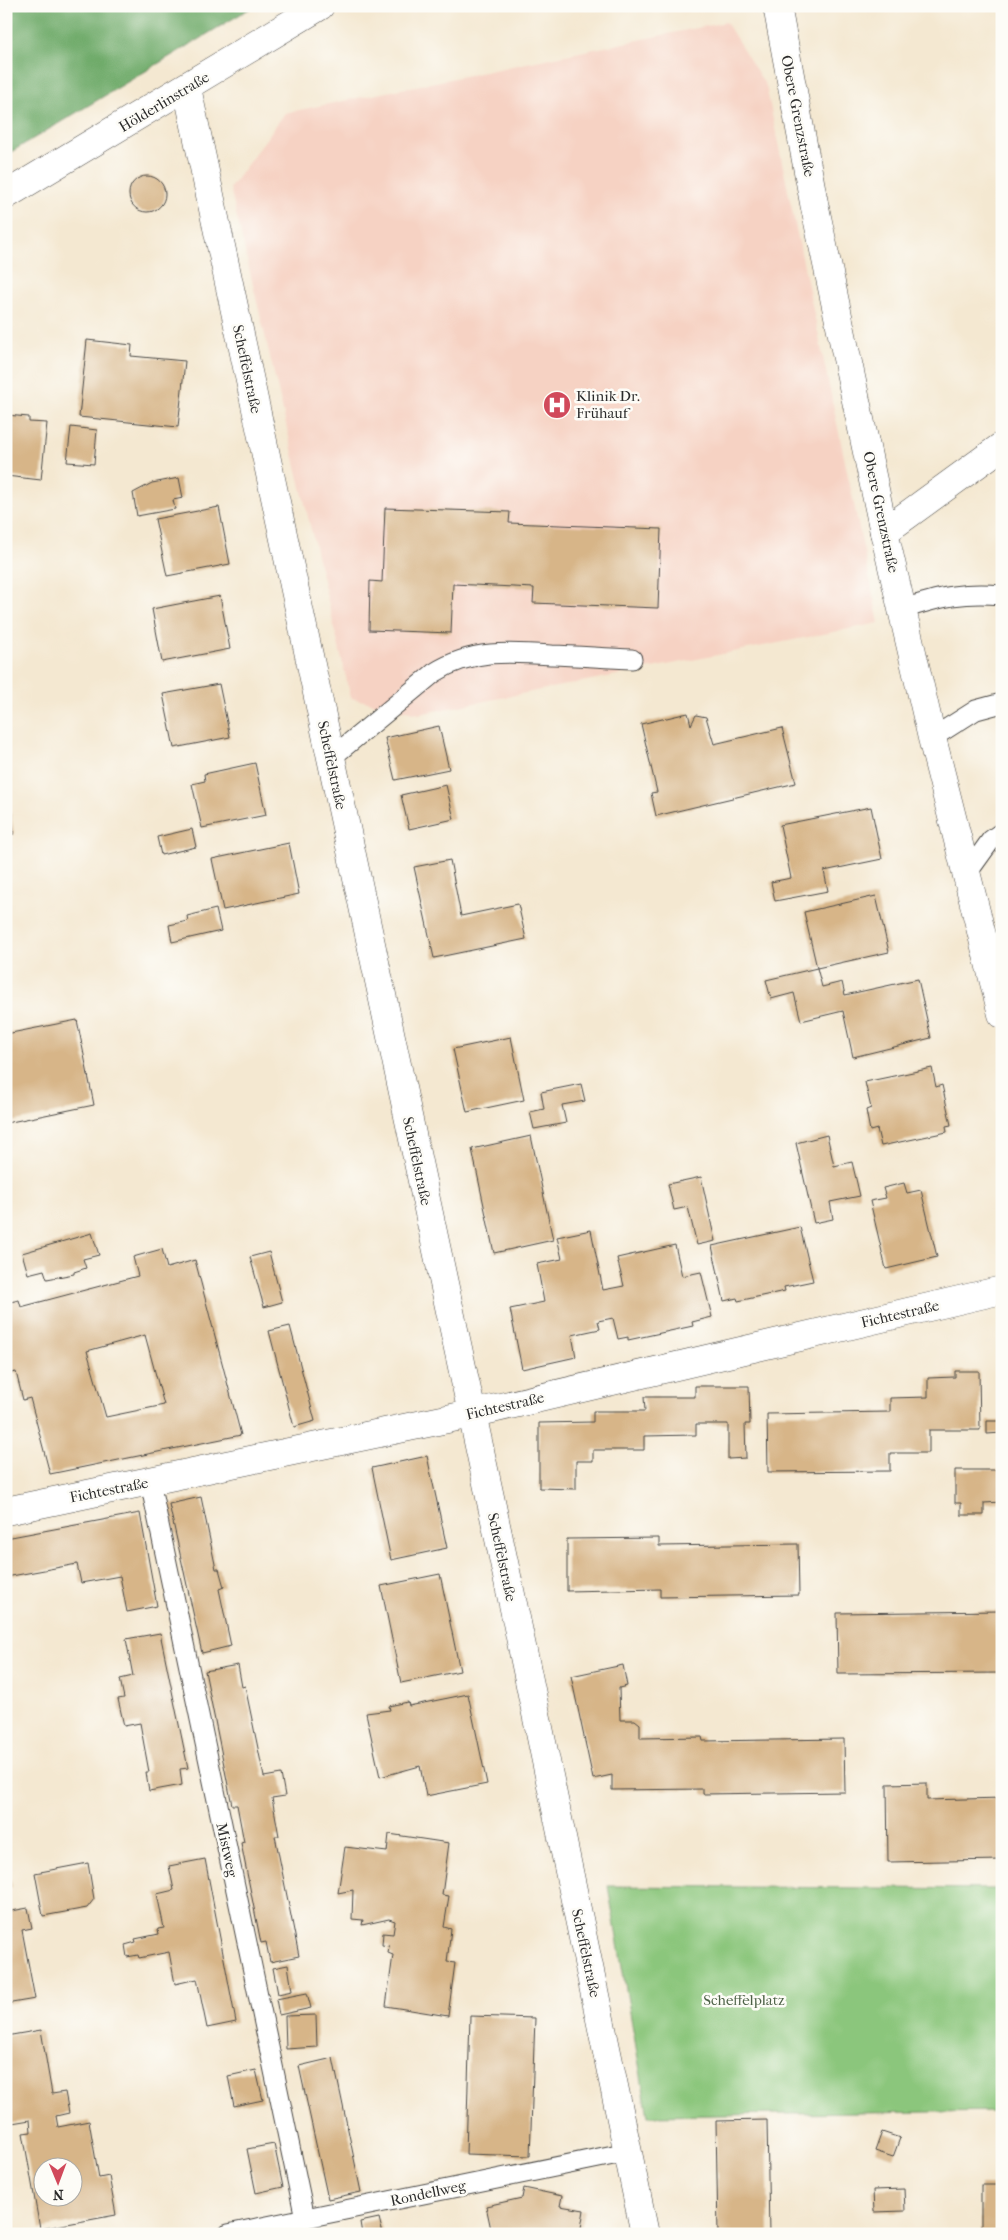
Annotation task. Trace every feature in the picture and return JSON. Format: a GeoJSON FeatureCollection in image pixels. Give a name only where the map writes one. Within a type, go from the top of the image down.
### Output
{"type":"FeatureCollection","features":[{"type":"Feature","properties":{"kind":"street","name":"Hölderlinstraße"},"geometry":{"type":"LineString","coordinates":[[6,195],[187,88],[320,6]]}},
{"type":"Feature","properties":{"kind":"street","name":"Obere Grenzstraße"},"geometry":{"type":"LineString","coordinates":[[777,6],[814,203],[884,532],[932,738],[968,872],[1002,1014]]}},
{"type":"Feature","properties":{"kind":"street","name":"Scheffelstraße"},"geometry":{"type":"LineString","coordinates":[[187,88],[645,2234]]}},
{"type":"Feature","properties":{"kind":"street"},"geometry":{"type":"LineString","coordinates":[[884,532],[1002,446]]}},
{"type":"Feature","properties":{"kind":"street","name":"Fichtestraße"},"geometry":{"type":"LineString","coordinates":[[6,1511],[471,1414],[1002,1290]]}},
{"type":"Feature","properties":{"kind":"lane"},"geometry":{"type":"LineString","coordinates":[[902,609],[942,597],[974,592],[1002,595]]}},
{"type":"Feature","properties":{"kind":"lane"},"geometry":{"type":"LineString","coordinates":[[331,758],[434,673],[467,657],[507,652],[632,659]]}},
{"type":"Feature","properties":{"kind":"lane"},"geometry":{"type":"LineString","coordinates":[[932,738],[976,710],[1002,703]]}},
{"type":"Feature","properties":{"kind":"lane"},"geometry":{"type":"LineString","coordinates":[[968,872],[991,840],[1002,832]]}},
{"type":"Feature","properties":{"kind":"lane","name":"Mistweg"},"geometry":{"type":"LineString","coordinates":[[150,1482],[302,2224]]}},
{"type":"Feature","properties":{"kind":"lane","name":"Rondellweg"},"geometry":{"type":"LineString","coordinates":[[228,2234],[302,2224],[628,2152]]}},
{"type":"Feature","properties":{"kind":"shaded area","name":"Klinik Dr. Frühauf"},"geometry":{"type":"Polygon","coordinates":[[[726,22],[766,86],[879,623],[419,714],[351,698],[230,188],[285,113],[726,22]]]}},
{"type":"Feature","properties":{"kind":"green space"},"geometry":{"type":"Polygon","coordinates":[[[6,6],[254,6],[6,155],[6,6]]]}},
{"type":"Feature","properties":{"kind":"green space","name":"Scheffelplatz"},"geometry":{"type":"Polygon","coordinates":[[[608,1886],[1002,1889],[1002,2111],[648,2116],[608,1886]]]}},
{"type":"Feature","properties":{"kind":"building"},"geometry":{"type":"Polygon","coordinates":[[[147,176],[154,177],[160,181],[164,187],[164,201],[160,207],[154,211],[147,212],[140,211],[134,207],[130,201],[129,194],[130,187],[134,181],[140,177],[147,176]]]}},
{"type":"Feature","properties":{"kind":"building"},"geometry":{"type":"Polygon","coordinates":[[[87,340],[132,345],[131,356],[185,361],[178,427],[79,417],[87,340]]]}},
{"type":"Feature","properties":{"kind":"building"},"geometry":{"type":"Polygon","coordinates":[[[6,415],[29,417],[29,422],[47,423],[41,480],[6,476],[6,415]]]}},
{"type":"Feature","properties":{"kind":"building"},"geometry":{"type":"Polygon","coordinates":[[[71,427],[97,430],[94,464],[67,462],[71,427]]]}},
{"type":"Feature","properties":{"kind":"building"},"geometry":{"type":"Polygon","coordinates":[[[179,478],[183,498],[173,500],[175,509],[137,516],[133,493],[152,483],[179,478]]]}},
{"type":"Feature","properties":{"kind":"building"},"geometry":{"type":"Polygon","coordinates":[[[219,507],[230,564],[167,576],[155,519],[219,507]]]}},
{"type":"Feature","properties":{"kind":"building"},"geometry":{"type":"Polygon","coordinates":[[[385,508],[510,512],[509,523],[661,529],[658,608],[533,603],[534,588],[453,584],[451,633],[369,630],[370,581],[382,582],[385,508]]]}},
{"type":"Feature","properties":{"kind":"building"},"geometry":{"type":"Polygon","coordinates":[[[220,596],[230,649],[162,662],[152,609],[220,596]]]}},
{"type":"Feature","properties":{"kind":"building"},"geometry":{"type":"Polygon","coordinates":[[[219,684],[230,737],[174,748],[163,694],[219,684]]]}},
{"type":"Feature","properties":{"kind":"building"},"geometry":{"type":"Polygon","coordinates":[[[688,713],[691,725],[696,715],[706,717],[714,744],[782,728],[796,783],[656,816],[651,793],[657,792],[641,724],[688,713]]]}},
{"type":"Feature","properties":{"kind":"building"},"geometry":{"type":"Polygon","coordinates":[[[439,726],[449,769],[395,780],[385,738],[439,726]]]}},
{"type":"Feature","properties":{"kind":"building"},"geometry":{"type":"Polygon","coordinates":[[[255,763],[266,815],[202,828],[192,784],[205,781],[204,774],[255,763]]]}},
{"type":"Feature","properties":{"kind":"building"},"geometry":{"type":"Polygon","coordinates":[[[446,785],[454,819],[409,829],[401,795],[446,785]]]}},
{"type":"Feature","properties":{"kind":"building"},"geometry":{"type":"Polygon","coordinates":[[[871,807],[882,859],[824,871],[828,891],[775,901],[771,882],[791,878],[780,825],[871,807]]]}},
{"type":"Feature","properties":{"kind":"building"},"geometry":{"type":"Polygon","coordinates":[[[6,814],[11,814],[14,834],[6,835],[6,814]]]}},
{"type":"Feature","properties":{"kind":"building"},"geometry":{"type":"Polygon","coordinates":[[[192,829],[196,847],[161,855],[157,837],[192,829]]]}},
{"type":"Feature","properties":{"kind":"building"},"geometry":{"type":"Polygon","coordinates":[[[289,843],[299,894],[223,910],[212,859],[289,843]]]}},
{"type":"Feature","properties":{"kind":"building"},"geometry":{"type":"Polygon","coordinates":[[[450,860],[461,916],[518,904],[526,939],[434,958],[414,867],[450,860]]]}},
{"type":"Feature","properties":{"kind":"building"},"geometry":{"type":"Polygon","coordinates":[[[876,896],[889,952],[817,968],[804,912],[876,896]]]}},
{"type":"Feature","properties":{"kind":"building"},"geometry":{"type":"Polygon","coordinates":[[[216,909],[221,931],[172,942],[169,925],[188,921],[187,916],[216,909]]]}},
{"type":"Feature","properties":{"kind":"building"},"geometry":{"type":"Polygon","coordinates":[[[817,968],[822,987],[842,982],[845,995],[918,979],[931,1038],[853,1057],[843,1011],[801,1021],[794,993],[771,999],[766,980],[817,968]]]}},
{"type":"Feature","properties":{"kind":"building"},"geometry":{"type":"Polygon","coordinates":[[[77,1020],[94,1105],[6,1123],[6,1034],[77,1020]]]}},
{"type":"Feature","properties":{"kind":"building"},"geometry":{"type":"Polygon","coordinates":[[[511,1037],[524,1100],[467,1112],[453,1049],[511,1037]]]}},
{"type":"Feature","properties":{"kind":"building"},"geometry":{"type":"Polygon","coordinates":[[[932,1068],[936,1087],[942,1085],[951,1125],[946,1126],[947,1132],[881,1146],[877,1129],[870,1131],[866,1110],[871,1108],[865,1082],[932,1068]]]}},
{"type":"Feature","properties":{"kind":"building"},"geometry":{"type":"Polygon","coordinates":[[[581,1084],[585,1101],[562,1105],[566,1123],[534,1129],[530,1112],[544,1109],[541,1092],[581,1084]]]}},
{"type":"Feature","properties":{"kind":"building"},"geometry":{"type":"Polygon","coordinates":[[[827,1135],[834,1166],[852,1162],[860,1196],[830,1202],[833,1219],[814,1223],[796,1143],[827,1135]]]}},
{"type":"Feature","properties":{"kind":"building"},"geometry":{"type":"Polygon","coordinates":[[[531,1136],[553,1240],[494,1253],[472,1149],[531,1136]]]}},
{"type":"Feature","properties":{"kind":"building"},"geometry":{"type":"Polygon","coordinates":[[[701,1177],[715,1241],[697,1245],[688,1207],[674,1210],[668,1184],[701,1177]]]}},
{"type":"Feature","properties":{"kind":"building"},"geometry":{"type":"Polygon","coordinates":[[[904,1183],[907,1193],[921,1190],[937,1257],[886,1269],[870,1201],[886,1198],[883,1188],[904,1183]]]}},
{"type":"Feature","properties":{"kind":"building"},"geometry":{"type":"Polygon","coordinates":[[[800,1227],[813,1281],[784,1287],[785,1291],[738,1301],[737,1298],[724,1301],[712,1246],[800,1227]]]}},
{"type":"Feature","properties":{"kind":"building"},"geometry":{"type":"Polygon","coordinates":[[[591,1230],[603,1290],[624,1286],[617,1258],[675,1245],[682,1276],[701,1272],[712,1317],[692,1322],[693,1326],[628,1340],[628,1337],[618,1339],[613,1318],[598,1321],[600,1329],[572,1335],[576,1357],[522,1369],[510,1309],[544,1302],[537,1264],[562,1259],[557,1237],[591,1230]]]}},
{"type":"Feature","properties":{"kind":"building"},"geometry":{"type":"Polygon","coordinates":[[[92,1233],[99,1255],[83,1259],[86,1268],[74,1272],[74,1274],[47,1279],[44,1270],[28,1274],[22,1253],[92,1233]]]}},
{"type":"Feature","properties":{"kind":"building"},"geometry":{"type":"Polygon","coordinates":[[[162,1249],[167,1268],[195,1260],[241,1435],[50,1474],[30,1398],[23,1400],[16,1372],[6,1374],[6,1303],[19,1300],[21,1307],[138,1276],[133,1257],[162,1249]],[[145,1335],[87,1351],[106,1417],[164,1405],[145,1335]]]}},
{"type":"Feature","properties":{"kind":"building"},"geometry":{"type":"Polygon","coordinates":[[[269,1252],[282,1302],[264,1307],[250,1257],[269,1252]]]}},
{"type":"Feature","properties":{"kind":"building"},"geometry":{"type":"Polygon","coordinates":[[[290,1326],[315,1421],[294,1427],[269,1331],[290,1326]]]}},
{"type":"Feature","properties":{"kind":"building"},"geometry":{"type":"Polygon","coordinates":[[[955,1371],[979,1371],[980,1430],[929,1430],[929,1453],[890,1453],[890,1471],[768,1472],[767,1414],[890,1412],[890,1398],[928,1397],[928,1378],[955,1377],[955,1371]]]}},
{"type":"Feature","properties":{"kind":"building"},"geometry":{"type":"Polygon","coordinates":[[[695,1386],[749,1386],[750,1424],[745,1424],[746,1458],[728,1459],[728,1424],[696,1424],[696,1435],[644,1436],[644,1450],[593,1450],[593,1461],[576,1461],[576,1489],[539,1488],[539,1423],[593,1422],[593,1411],[645,1411],[644,1397],[695,1397],[695,1386]]]}},
{"type":"Feature","properties":{"kind":"building"},"geometry":{"type":"Polygon","coordinates":[[[1000,1406],[1002,1406],[1002,1433],[987,1434],[987,1421],[1000,1421],[1000,1406]]]}},
{"type":"Feature","properties":{"kind":"building"},"geometry":{"type":"Polygon","coordinates":[[[427,1456],[447,1548],[391,1560],[372,1468],[427,1456]]]}},
{"type":"Feature","properties":{"kind":"building"},"geometry":{"type":"Polygon","coordinates":[[[955,1470],[1002,1470],[1002,1502],[984,1503],[984,1515],[961,1515],[961,1503],[955,1503],[955,1470]]]}},
{"type":"Feature","properties":{"kind":"building"},"geometry":{"type":"Polygon","coordinates":[[[201,1497],[216,1569],[219,1569],[224,1587],[219,1589],[231,1646],[202,1653],[169,1504],[201,1497]]]}},
{"type":"Feature","properties":{"kind":"building"},"geometry":{"type":"Polygon","coordinates":[[[140,1513],[157,1606],[127,1612],[120,1576],[81,1583],[77,1564],[6,1577],[6,1538],[140,1513]]]}},
{"type":"Feature","properties":{"kind":"building"},"geometry":{"type":"Polygon","coordinates":[[[659,1538],[659,1546],[798,1544],[799,1595],[660,1597],[660,1589],[567,1591],[567,1539],[659,1538]]]}},
{"type":"Feature","properties":{"kind":"building"},"geometry":{"type":"Polygon","coordinates":[[[440,1574],[460,1671],[401,1683],[381,1586],[440,1574]]]}},
{"type":"Feature","properties":{"kind":"building"},"geometry":{"type":"Polygon","coordinates":[[[1002,1611],[1002,1673],[838,1674],[837,1613],[1002,1611]]]}},
{"type":"Feature","properties":{"kind":"building"},"geometry":{"type":"Polygon","coordinates":[[[160,1633],[188,1768],[180,1769],[182,1785],[149,1791],[146,1772],[149,1772],[140,1723],[124,1726],[118,1699],[124,1698],[120,1679],[133,1676],[126,1639],[160,1633]]]}},
{"type":"Feature","properties":{"kind":"building"},"geometry":{"type":"Polygon","coordinates":[[[238,1665],[242,1687],[245,1686],[264,1777],[281,1774],[285,1796],[272,1798],[279,1836],[275,1836],[299,1956],[270,1962],[266,1942],[261,1943],[241,1843],[244,1842],[237,1805],[232,1805],[205,1671],[238,1665]]]}},
{"type":"Feature","properties":{"kind":"building"},"geometry":{"type":"Polygon","coordinates":[[[623,1665],[627,1686],[619,1688],[620,1720],[635,1720],[640,1724],[640,1738],[702,1737],[703,1741],[844,1739],[845,1792],[703,1794],[703,1789],[612,1790],[612,1775],[593,1779],[571,1676],[623,1665]]]}},
{"type":"Feature","properties":{"kind":"building"},"geometry":{"type":"Polygon","coordinates":[[[468,1694],[487,1784],[426,1796],[420,1766],[380,1777],[366,1713],[390,1710],[389,1706],[408,1702],[409,1706],[468,1694]]]}},
{"type":"Feature","properties":{"kind":"building"},"geometry":{"type":"Polygon","coordinates":[[[927,1783],[927,1800],[1002,1798],[1002,1860],[888,1862],[887,1784],[927,1783]]]}},
{"type":"Feature","properties":{"kind":"building"},"geometry":{"type":"Polygon","coordinates":[[[389,1834],[449,1843],[442,1895],[449,1896],[444,1927],[451,1929],[447,1962],[455,1963],[448,2016],[386,2006],[393,1955],[388,1953],[389,1946],[382,1945],[383,1933],[393,1934],[395,1921],[389,1919],[362,1925],[363,1920],[352,1919],[353,1890],[338,1893],[345,1847],[387,1852],[389,1834]]]}},
{"type":"Feature","properties":{"kind":"building"},"geometry":{"type":"Polygon","coordinates":[[[205,1859],[236,2022],[207,2028],[197,1979],[175,1984],[169,1952],[139,1958],[138,1955],[127,1957],[125,1945],[136,1942],[135,1939],[159,1934],[158,1929],[164,1928],[157,1894],[174,1890],[169,1866],[205,1859]]]}},
{"type":"Feature","properties":{"kind":"building"},"geometry":{"type":"Polygon","coordinates":[[[6,1860],[12,1887],[6,1888],[6,1860]]]}},
{"type":"Feature","properties":{"kind":"building"},"geometry":{"type":"Polygon","coordinates":[[[88,1863],[94,1899],[87,1908],[43,1916],[35,1873],[88,1863]]]}},
{"type":"Feature","properties":{"kind":"building"},"geometry":{"type":"Polygon","coordinates":[[[28,1908],[32,1928],[22,1930],[35,1999],[6,2004],[6,1912],[28,1908]]]}},
{"type":"Feature","properties":{"kind":"building"},"geometry":{"type":"Polygon","coordinates":[[[288,1965],[292,1991],[278,1994],[273,1968],[288,1965]]]}},
{"type":"Feature","properties":{"kind":"building"},"geometry":{"type":"Polygon","coordinates":[[[307,1993],[311,2008],[279,2015],[276,1999],[307,1993]]]}},
{"type":"Feature","properties":{"kind":"building"},"geometry":{"type":"Polygon","coordinates":[[[316,2015],[317,2047],[286,2049],[285,2016],[316,2015]]]}},
{"type":"Feature","properties":{"kind":"building"},"geometry":{"type":"Polygon","coordinates":[[[470,2016],[535,2018],[530,2156],[466,2154],[470,2016]]]}},
{"type":"Feature","properties":{"kind":"building"},"geometry":{"type":"Polygon","coordinates":[[[41,2030],[52,2094],[65,2092],[69,2113],[56,2116],[58,2127],[89,2121],[99,2178],[109,2176],[116,2215],[40,2229],[36,2208],[82,2208],[82,2158],[32,2158],[32,2184],[23,2133],[31,2132],[30,2120],[6,2124],[6,2036],[41,2030]]]}},
{"type":"Feature","properties":{"kind":"building"},"geometry":{"type":"Polygon","coordinates":[[[333,2058],[361,2192],[328,2199],[299,2066],[333,2058]]]}},
{"type":"Feature","properties":{"kind":"building"},"geometry":{"type":"Polygon","coordinates":[[[256,2070],[263,2100],[234,2106],[228,2076],[256,2070]]]}},
{"type":"Feature","properties":{"kind":"building"},"geometry":{"type":"Polygon","coordinates":[[[767,2120],[769,2234],[718,2234],[716,2121],[767,2120]]]}},
{"type":"Feature","properties":{"kind":"building"},"geometry":{"type":"Polygon","coordinates":[[[882,2132],[900,2138],[893,2157],[875,2151],[882,2132]]]}},
{"type":"Feature","properties":{"kind":"building"},"geometry":{"type":"Polygon","coordinates":[[[274,2144],[283,2187],[256,2193],[247,2149],[274,2144]]]}},
{"type":"Feature","properties":{"kind":"building"},"geometry":{"type":"Polygon","coordinates":[[[981,2185],[1002,2185],[1002,2234],[981,2234],[981,2185]]]}},
{"type":"Feature","properties":{"kind":"building"},"geometry":{"type":"Polygon","coordinates":[[[524,2188],[562,2196],[560,2206],[584,2210],[580,2234],[529,2234],[529,2231],[524,2230],[492,2234],[486,2206],[522,2198],[524,2188]]]}},
{"type":"Feature","properties":{"kind":"building"},"geometry":{"type":"Polygon","coordinates":[[[904,2189],[905,2211],[874,2212],[873,2190],[904,2189]]]}},
{"type":"Feature","properties":{"kind":"building"},"geometry":{"type":"Polygon","coordinates":[[[379,2218],[383,2234],[362,2234],[360,2222],[379,2218]]]}},
{"type":"Feature","properties":{"kind":"place","name":"Klinik Dr. Frühauf"},"geometry":{"type":"Point","coordinates":[557,405]}}]}
